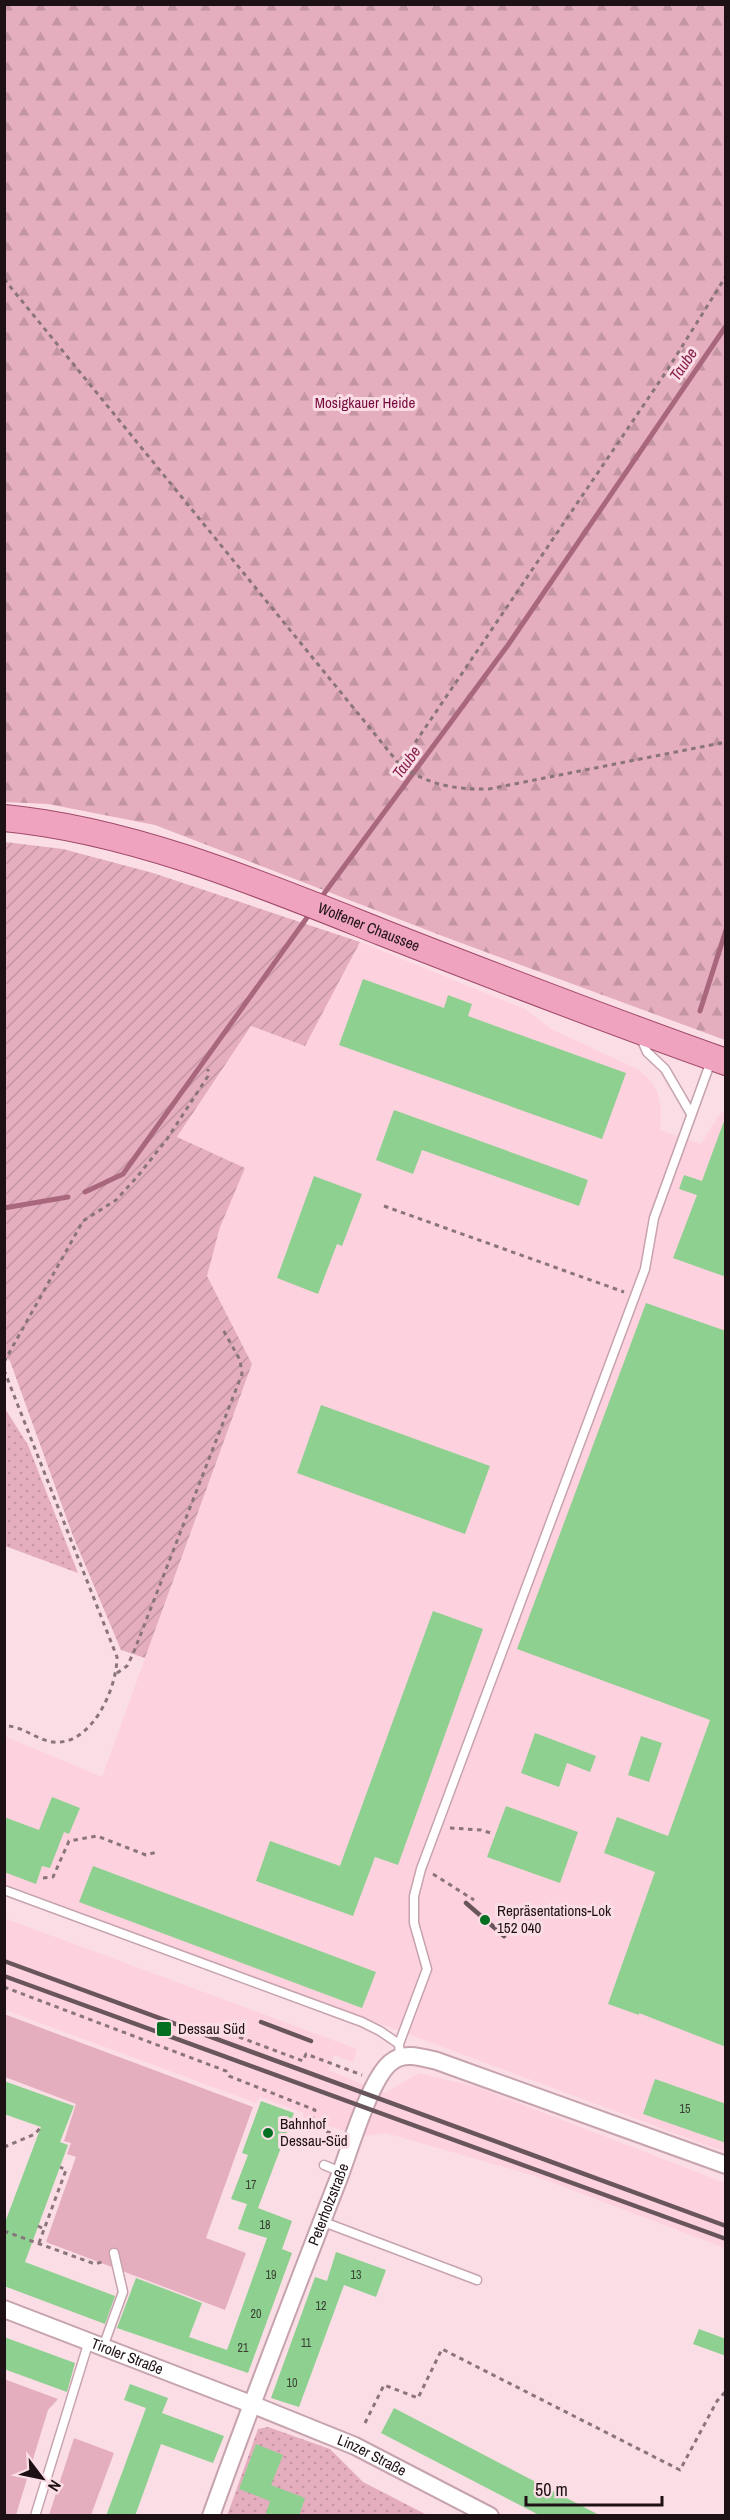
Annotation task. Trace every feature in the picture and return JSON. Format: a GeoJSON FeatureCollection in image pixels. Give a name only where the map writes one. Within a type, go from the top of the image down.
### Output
{"type":"FeatureCollection","features":[{"type":"Feature","properties":{"kind":"main road","name":"Wolfener Chaussee"},"geometry":{"type":"LineString","coordinates":[[4,818],[56,825],[126,840],[339,915],[538,994],[719,1059]]}},
{"type":"Feature","properties":{"kind":"street","name":"Peterholzstraße"},"geometry":{"type":"LineString","coordinates":[[211,2516],[251,2403],[352,2141],[383,2070],[399,2050]]}},
{"type":"Feature","properties":{"kind":"street"},"geometry":{"type":"LineString","coordinates":[[399,2050],[437,2061],[726,2165]]}},
{"type":"Feature","properties":{"kind":"street","name":"Tiroler Straße"},"geometry":{"type":"LineString","coordinates":[[4,2309],[251,2403]]}},
{"type":"Feature","properties":{"kind":"street","name":"Linzer Straße"},"geometry":{"type":"LineString","coordinates":[[251,2403],[355,2446],[490,2516]]}},
{"type":"Feature","properties":{"kind":"lane"},"geometry":{"type":"LineString","coordinates":[[637,1030],[647,1052],[665,1069],[690,1112]]}},
{"type":"Feature","properties":{"kind":"lane"},"geometry":{"type":"LineString","coordinates":[[4,1890],[362,2022],[381,2031],[399,2050],[428,1969],[414,1923],[414,1896],[421,1869],[645,1269],[654,1218],[690,1112],[719,1059]]}},
{"type":"Feature","properties":{"kind":"lane"},"geometry":{"type":"LineString","coordinates":[[324,2165],[341,2172]]}},
{"type":"Feature","properties":{"kind":"lane"},"geometry":{"type":"LineString","coordinates":[[321,2221],[477,2280]]}},
{"type":"Feature","properties":{"kind":"lane"},"geometry":{"type":"LineString","coordinates":[[35,2516],[96,2344],[123,2292],[115,2256]]}},
{"type":"Feature","properties":{"kind":"path"},"geometry":{"type":"LineString","coordinates":[[400,765],[668,369],[726,276]]}},
{"type":"Feature","properties":{"kind":"path"},"geometry":{"type":"LineString","coordinates":[[4,279],[400,765],[407,770],[434,784],[462,790],[489,789],[726,742]]}},
{"type":"Feature","properties":{"kind":"path"},"geometry":{"type":"LineString","coordinates":[[4,1362],[83,1221],[116,1200],[137,1177],[167,1139],[208,1076],[208,1069]]}},
{"type":"Feature","properties":{"kind":"path"},"geometry":{"type":"LineString","coordinates":[[384,1206],[634,1296]]}},
{"type":"Feature","properties":{"kind":"path"},"geometry":{"type":"LineString","coordinates":[[117,1673],[127,1666],[133,1654],[242,1374],[240,1360],[222,1328]]}},
{"type":"Feature","properties":{"kind":"path"},"geometry":{"type":"LineString","coordinates":[[4,1370],[117,1657],[117,1673],[97,1719],[86,1730],[70,1738],[53,1742],[13,1725],[4,1726]]}},
{"type":"Feature","properties":{"kind":"path"},"geometry":{"type":"LineString","coordinates":[[437,1824],[455,1829],[482,1830],[494,1834]]}},
{"type":"Feature","properties":{"kind":"path"},"geometry":{"type":"LineString","coordinates":[[43,1878],[53,1877],[69,1841],[88,1836],[97,1836],[146,1855],[157,1852]]}},
{"type":"Feature","properties":{"kind":"path"},"geometry":{"type":"LineString","coordinates":[[421,1869],[449,1883],[474,1900]]}},
{"type":"Feature","properties":{"kind":"path"},"geometry":{"type":"LineString","coordinates":[[4,1987],[226,2071],[229,2076],[315,2110],[310,2125],[352,2141]]}},
{"type":"Feature","properties":{"kind":"path"},"geometry":{"type":"LineString","coordinates":[[238,2037],[303,2061],[306,2054],[378,2080]]}},
{"type":"Feature","properties":{"kind":"path"},"geometry":{"type":"LineString","coordinates":[[4,2146],[35,2134],[40,2127]]}},
{"type":"Feature","properties":{"kind":"path"},"geometry":{"type":"LineString","coordinates":[[39,2243],[66,2170],[60,2167]]}},
{"type":"Feature","properties":{"kind":"path"},"geometry":{"type":"LineString","coordinates":[[38,2226],[44,2229]]}},
{"type":"Feature","properties":{"kind":"path"},"geometry":{"type":"LineString","coordinates":[[4,2231],[95,2264],[115,2256]]}},
{"type":"Feature","properties":{"kind":"path"},"geometry":{"type":"LineString","coordinates":[[365,2423],[384,2385],[418,2398],[442,2349],[680,2470],[717,2402],[726,2391]]}},
{"type":"Feature","properties":{"kind":"shaded area"},"geometry":{"type":"Polygon","coordinates":[[[360,942],[525,1009],[551,1029],[639,1070],[650,1080],[657,1091],[661,1108],[660,1130],[701,1144],[725,1109],[725,2152],[5,1884],[4,1736],[102,1777],[252,1365],[207,1276],[220,1227],[177,1138],[251,1026],[344,968],[360,942]]]}},
{"type":"Feature","properties":{"kind":"shaded area"},"geometry":{"type":"Polygon","coordinates":[[[4,1918],[357,2049],[353,2062],[334,2055],[328,2070],[385,2093],[419,2073],[477,2087],[725,2183],[725,2248],[535,2176],[386,2133],[361,2136],[303,2118],[304,2113],[260,2097],[256,2103],[5,2010],[4,1918]]]}},
{"type":"Feature","properties":{"kind":"green space","name":"Mosigkauer Heide"},"geometry":{"type":"Polygon","coordinates":[[[5,4],[725,5],[725,1040],[445,937],[155,825],[48,804],[5,802],[5,4]]]}},
{"type":"Feature","properties":{"kind":"green space"},"geometry":{"type":"Polygon","coordinates":[[[5,842],[63,849],[153,873],[360,942],[305,1046],[251,1026],[177,1137],[245,1168],[220,1227],[207,1276],[252,1364],[145,1658],[121,1650],[73,1536],[10,1361],[5,1356],[5,842]]]}},
{"type":"Feature","properties":{"kind":"green space"},"geometry":{"type":"Polygon","coordinates":[[[4,1407],[28,1445],[78,1573],[5,1546],[4,1407]]]}},
{"type":"Feature","properties":{"kind":"green space"},"geometry":{"type":"Polygon","coordinates":[[[4,2014],[253,2107],[206,2238],[246,2253],[225,2310],[46,2242],[76,2157],[67,2154],[71,2143],[64,2141],[76,2104],[5,2077],[4,2014]]]}},
{"type":"Feature","properties":{"kind":"green space"},"geometry":{"type":"Polygon","coordinates":[[[4,2379],[58,2399],[48,2410],[16,2515],[5,2515],[4,2379]]]}},
{"type":"Feature","properties":{"kind":"green space"},"geometry":{"type":"Polygon","coordinates":[[[268,2427],[330,2449],[363,2482],[427,2515],[227,2516],[258,2429],[268,2427]]]}},
{"type":"Feature","properties":{"kind":"green space"},"geometry":{"type":"Polygon","coordinates":[[[74,2438],[114,2453],[91,2515],[49,2515],[74,2438]]]}},
{"type":"Feature","properties":{"kind":"building"},"geometry":{"type":"Polygon","coordinates":[[[363,979],[444,1008],[448,995],[472,1004],[468,1016],[626,1073],[602,1139],[339,1045],[363,979]]]}},
{"type":"Feature","properties":{"kind":"building"},"geometry":{"type":"Polygon","coordinates":[[[394,1110],[588,1180],[579,1206],[422,1150],[413,1174],[376,1160],[394,1110]]]}},
{"type":"Feature","properties":{"kind":"building"},"geometry":{"type":"Polygon","coordinates":[[[724,1121],[726,1122],[726,1277],[673,1258],[697,1195],[679,1189],[684,1175],[702,1181],[724,1121]]]}},
{"type":"Feature","properties":{"kind":"building"},"geometry":{"type":"Polygon","coordinates":[[[314,1176],[362,1194],[342,1246],[337,1244],[318,1294],[277,1278],[314,1176]]]}},
{"type":"Feature","properties":{"kind":"building"},"geometry":{"type":"Polygon","coordinates":[[[646,1303],[726,1331],[726,2047],[639,2013],[639,2015],[608,2004],[655,1872],[604,1853],[617,1817],[668,1836],[710,1720],[517,1649],[646,1303]]]}},
{"type":"Feature","properties":{"kind":"building"},"geometry":{"type":"Polygon","coordinates":[[[321,1405],[490,1466],[465,1534],[297,1473],[321,1405]]]}},
{"type":"Feature","properties":{"kind":"building"},"geometry":{"type":"Polygon","coordinates":[[[433,1611],[483,1629],[398,1865],[375,1857],[353,1916],[256,1881],[270,1841],[340,1866],[433,1611]]]}},
{"type":"Feature","properties":{"kind":"building"},"geometry":{"type":"Polygon","coordinates":[[[535,1733],[596,1756],[590,1772],[567,1763],[559,1787],[521,1773],[535,1733]]]}},
{"type":"Feature","properties":{"kind":"building"},"geometry":{"type":"Polygon","coordinates":[[[641,1736],[662,1743],[649,1782],[628,1775],[641,1736]]]}},
{"type":"Feature","properties":{"kind":"building"},"geometry":{"type":"Polygon","coordinates":[[[52,1797],[80,1808],[69,1834],[64,1832],[50,1868],[42,1866],[36,1884],[4,1872],[4,1817],[39,1830],[52,1797]]]}},
{"type":"Feature","properties":{"kind":"building"},"geometry":{"type":"Polygon","coordinates":[[[506,1806],[578,1832],[560,1883],[487,1857],[506,1806]]]}},
{"type":"Feature","properties":{"kind":"building"},"geometry":{"type":"Polygon","coordinates":[[[93,1866],[376,1972],[362,2008],[79,1902],[93,1866]]]}},
{"type":"Feature","properties":{"kind":"building"},"geometry":{"type":"Polygon","coordinates":[[[655,2079],[726,2104],[726,2143],[643,2114],[655,2079]]]}},
{"type":"Feature","properties":{"kind":"building"},"geometry":{"type":"Polygon","coordinates":[[[4,2081],[74,2106],[60,2142],[68,2145],[25,2262],[115,2296],[105,2324],[4,2286],[4,2225],[41,2127],[4,2114],[4,2081]]]}},
{"type":"Feature","properties":{"kind":"building"},"geometry":{"type":"Polygon","coordinates":[[[261,2101],[294,2113],[258,2208],[292,2221],[282,2249],[292,2253],[248,2373],[117,2328],[136,2278],[202,2303],[189,2337],[227,2350],[267,2238],[238,2229],[247,2204],[231,2199],[248,2155],[242,2153],[261,2101]]]}},
{"type":"Feature","properties":{"kind":"building"},"geometry":{"type":"Polygon","coordinates":[[[336,2252],[386,2270],[376,2297],[344,2285],[299,2407],[271,2398],[315,2277],[327,2281],[336,2252]]]}},
{"type":"Feature","properties":{"kind":"building"},"geometry":{"type":"Polygon","coordinates":[[[699,2329],[726,2339],[726,2356],[693,2344],[699,2329]]]}},
{"type":"Feature","properties":{"kind":"building"},"geometry":{"type":"Polygon","coordinates":[[[4,2337],[75,2363],[67,2392],[4,2369],[4,2337]]]}},
{"type":"Feature","properties":{"kind":"building"},"geometry":{"type":"Polygon","coordinates":[[[130,2384],[168,2398],[162,2413],[224,2436],[213,2463],[161,2444],[135,2516],[106,2516],[146,2408],[124,2400],[130,2384]]]}},
{"type":"Feature","properties":{"kind":"building"},"geometry":{"type":"Polygon","coordinates":[[[394,2408],[601,2516],[541,2516],[381,2433],[394,2408]]]}},
{"type":"Feature","properties":{"kind":"building"},"geometry":{"type":"Polygon","coordinates":[[[256,2444],[283,2455],[271,2485],[305,2498],[299,2516],[265,2516],[270,2501],[239,2489],[256,2444]]]}},
{"type":"Feature","properties":{"kind":"waterway","name":"Taube"},"geometry":{"type":"LineString","coordinates":[[320,899],[508,645],[726,326]]}},
{"type":"Feature","properties":{"kind":"waterway","name":"Taube"},"geometry":{"type":"LineString","coordinates":[[85,1192],[123,1174],[311,912]]}},
{"type":"Feature","properties":{"kind":"waterway"},"geometry":{"type":"LineString","coordinates":[[700,1011],[726,930]]}},
{"type":"Feature","properties":{"kind":"waterway","name":"Taube"},"geometry":{"type":"LineString","coordinates":[[4,1208],[68,1197]]}},
{"type":"Feature","properties":{"kind":"railway"},"geometry":{"type":"LineString","coordinates":[[466,1903],[504,1936]]}},
{"type":"Feature","properties":{"kind":"railway"},"geometry":{"type":"LineString","coordinates":[[4,1961],[726,2226]]}},
{"type":"Feature","properties":{"kind":"railway"},"geometry":{"type":"LineString","coordinates":[[4,1976],[726,2239]]}},
{"type":"Feature","properties":{"kind":"railway"},"geometry":{"type":"LineString","coordinates":[[261,2022],[311,2041]]}},
{"type":"Feature","properties":{"kind":"place","name":"Repräsentations-Lok 152 040"},"geometry":{"type":"Point","coordinates":[485,1920]}},
{"type":"Feature","properties":{"kind":"place","name":"Dessau Süd"},"geometry":{"type":"Point","coordinates":[164,2029]}},
{"type":"Feature","properties":{"kind":"place","name":"Bahnhof Dessau-Süd"},"geometry":{"type":"Point","coordinates":[268,2133]}}]}
